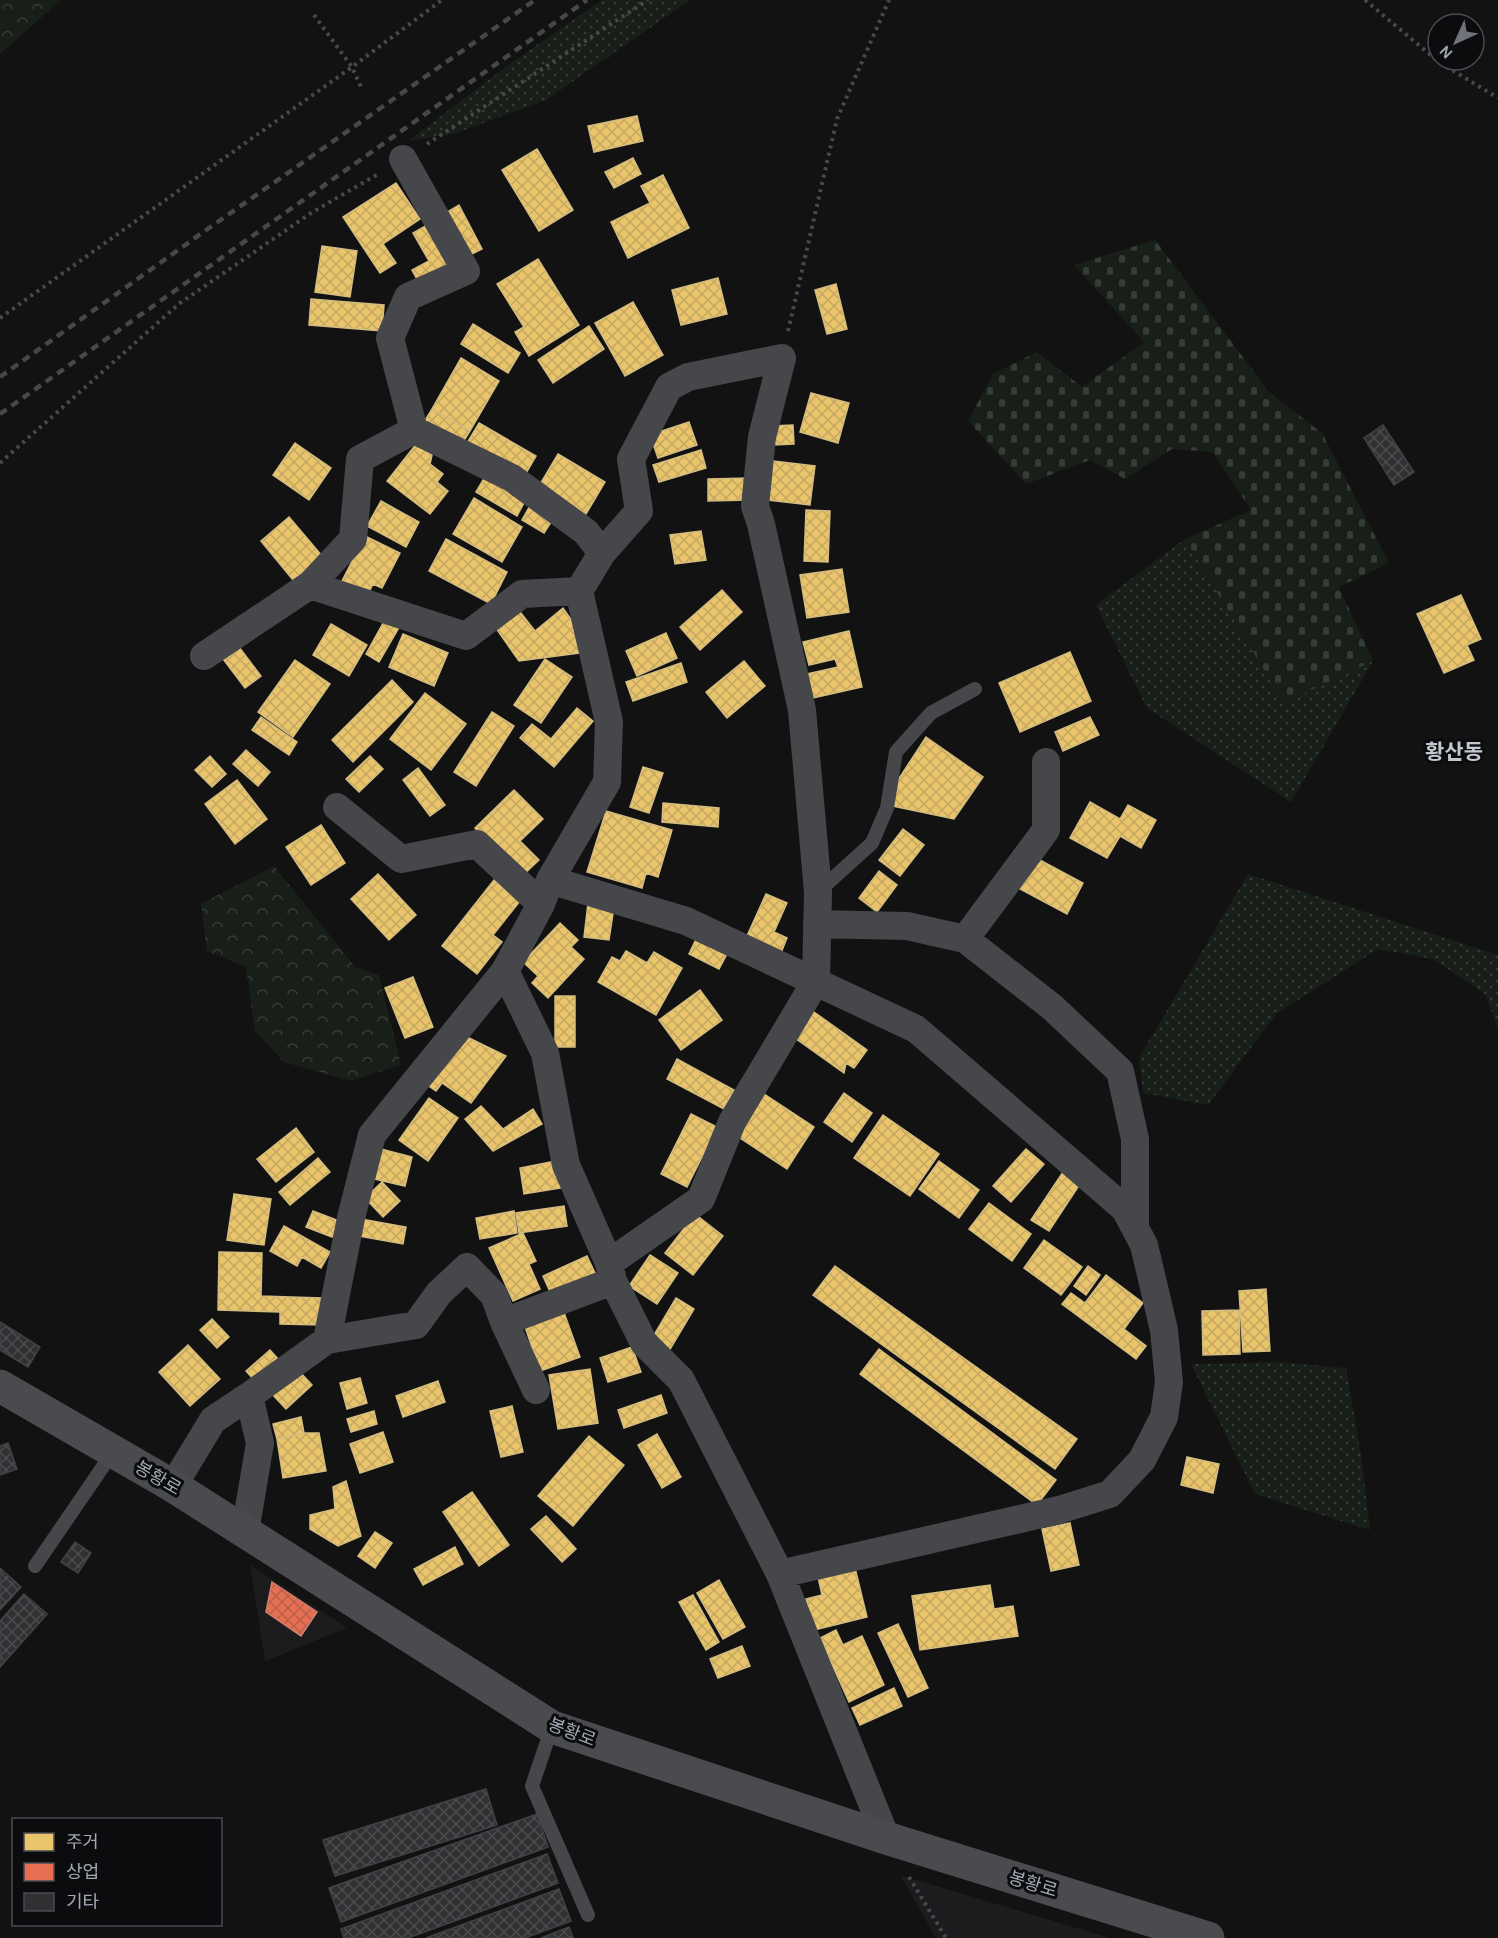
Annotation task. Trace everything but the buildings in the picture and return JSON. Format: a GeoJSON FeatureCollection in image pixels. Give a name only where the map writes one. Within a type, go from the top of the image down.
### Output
{"type":"FeatureCollection","features":[{"type":"Feature","properties":{"kind":"street"},"geometry":{"type":"LineString","coordinates":[[403,159],[466,271],[408,297],[390,338],[414,430],[512,478],[586,532],[602,553]]}},
{"type":"Feature","properties":{"kind":"street"},"geometry":{"type":"LineString","coordinates":[[327,1340],[351,1218],[372,1135],[505,971],[545,892],[607,782],[609,722],[579,591],[602,553],[639,511],[631,459],[669,387],[688,377],[782,358],[762,437],[755,506],[761,524],[802,710],[818,892],[816,981],[732,1122],[701,1199],[611,1272],[504,1322]]}},
{"type":"Feature","properties":{"kind":"street"},"geometry":{"type":"LineString","coordinates":[[204,656],[310,585],[353,539],[360,459],[414,430]]}},
{"type":"Feature","properties":{"kind":"street"},"geometry":{"type":"LineString","coordinates":[[310,585],[466,636],[522,594],[579,591]]}},
{"type":"Feature","properties":{"kind":"street"},"geometry":{"type":"LineString","coordinates":[[965,939],[1046,830],[1046,762]]}},
{"type":"Feature","properties":{"kind":"street"},"geometry":{"type":"LineString","coordinates":[[337,807],[401,860],[477,844],[545,892],[686,921],[916,1029],[1125,1209],[1144,1245],[1164,1330],[1169,1382],[1164,1417],[1142,1460],[1110,1494],[1059,1510],[780,1574]]}},
{"type":"Feature","properties":{"kind":"street"},"geometry":{"type":"LineString","coordinates":[[817,924],[907,926],[965,939],[1052,1007],[1120,1071],[1135,1139],[1135,1228]]}},
{"type":"Feature","properties":{"kind":"street"},"geometry":{"type":"LineString","coordinates":[[505,971],[545,1053],[566,1165],[611,1272],[644,1343],[681,1380],[780,1574],[886,1838]]}},
{"type":"Feature","properties":{"kind":"street"},"geometry":{"type":"LineString","coordinates":[[173,1486],[213,1420],[327,1340],[416,1324],[439,1293],[467,1267],[494,1295],[536,1390]]}},
{"type":"Feature","properties":{"kind":"street","name":"봉황로"},"geometry":{"type":"LineString","coordinates":[[0,1386],[173,1486],[552,1728],[886,1838],[1208,1938]]}},
{"type":"Feature","properties":{"kind":"street"},"geometry":{"type":"LineString","coordinates":[[245,1532],[260,1443],[249,1396]]}},
{"type":"Feature","properties":{"kind":"lane"},"geometry":{"type":"LineString","coordinates":[[818,892],[872,843],[886,808],[896,752],[931,713],[975,689]]}},
{"type":"Feature","properties":{"kind":"lane"},"geometry":{"type":"LineString","coordinates":[[35,1566],[113,1452]]}},
{"type":"Feature","properties":{"kind":"lane"},"geometry":{"type":"LineString","coordinates":[[552,1728],[532,1786],[588,1915]]}},
{"type":"Feature","properties":{"kind":"path"},"geometry":{"type":"LineString","coordinates":[[0,318],[352,67],[442,0]]}},
{"type":"Feature","properties":{"kind":"path"},"geometry":{"type":"LineString","coordinates":[[782,358],[837,119],[889,0]]}},
{"type":"Feature","properties":{"kind":"path"},"geometry":{"type":"LineString","coordinates":[[1365,0],[1439,62],[1498,98]]}},
{"type":"Feature","properties":{"kind":"path"},"geometry":{"type":"LineString","coordinates":[[314,15],[352,67],[362,87]]}},
{"type":"Feature","properties":{"kind":"path"},"geometry":{"type":"LineString","coordinates":[[0,463],[180,303]]}},
{"type":"Feature","properties":{"kind":"path"},"geometry":{"type":"LineString","coordinates":[[886,1838],[946,1938]]}},
{"type":"Feature","properties":{"kind":"shaded area"},"geometry":{"type":"Polygon","coordinates":[[[250,1565],[347,1628],[265,1661],[250,1565]]]}},
{"type":"Feature","properties":{"kind":"shaded area"},"geometry":{"type":"Polygon","coordinates":[[[900,1875],[1110,1938],[936,1938],[900,1875]]]}},
{"type":"Feature","properties":{"kind":"green space"},"geometry":{"type":"Polygon","coordinates":[[[0,0],[61,0],[0,54],[0,0]]]}},
{"type":"Feature","properties":{"kind":"green space"},"geometry":{"type":"Polygon","coordinates":[[[602,0],[690,0],[546,100],[456,133],[408,141],[511,63],[602,0]]]}},
{"type":"Feature","properties":{"kind":"green space"},"geometry":{"type":"Polygon","coordinates":[[[1155,240],[1269,392],[1322,433],[1389,563],[1339,587],[1373,661],[1284,703],[1185,539],[1251,510],[1212,452],[1172,449],[1125,479],[1090,460],[1026,484],[968,421],[993,374],[1037,352],[1082,387],[1144,342],[1074,265],[1155,240]]]}},
{"type":"Feature","properties":{"kind":"green space"},"geometry":{"type":"Polygon","coordinates":[[[1185,539],[1284,703],[1373,661],[1291,802],[1147,708],[1096,605],[1185,539]]]}},
{"type":"Feature","properties":{"kind":"green space"},"geometry":{"type":"Polygon","coordinates":[[[274,866],[356,968],[379,975],[401,1065],[351,1081],[284,1062],[255,1031],[246,967],[207,951],[201,904],[274,866]]]}},
{"type":"Feature","properties":{"kind":"green space"},"geometry":{"type":"Polygon","coordinates":[[[1248,874],[1498,955],[1498,1029],[1485,994],[1433,959],[1378,949],[1276,1014],[1208,1105],[1143,1093],[1139,1058],[1248,874]]]}},
{"type":"Feature","properties":{"kind":"green space"},"geometry":{"type":"Polygon","coordinates":[[[1278,1362],[1346,1368],[1362,1461],[1370,1530],[1255,1494],[1191,1364],[1278,1362]]]}},
{"type":"Feature","properties":{"kind":"railway"},"geometry":{"type":"LineString","coordinates":[[0,377],[535,0]]}},
{"type":"Feature","properties":{"kind":"railway"},"geometry":{"type":"LineString","coordinates":[[0,414],[587,0]]}},
{"type":"Feature","properties":{"kind":"district","name":"황산동"},"geometry":{"type":"Point","coordinates":[1454,752]}}]}
